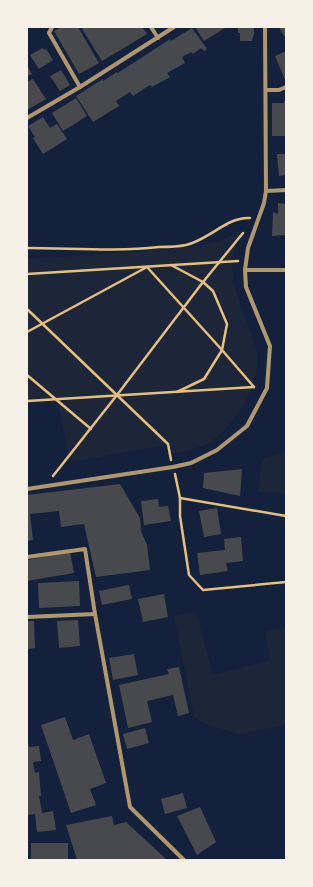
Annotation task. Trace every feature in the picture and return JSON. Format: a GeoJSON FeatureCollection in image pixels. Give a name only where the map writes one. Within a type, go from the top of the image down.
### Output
{"type":"FeatureCollection","features":[{"type":"Feature","properties":{"kind":"street"},"geometry":{"type":"LineString","coordinates":[[52,27],[49,33],[80,87]]}},
{"type":"Feature","properties":{"kind":"street"},"geometry":{"type":"LineString","coordinates":[[151,27],[158,38]]}},
{"type":"Feature","properties":{"kind":"street"},"geometry":{"type":"LineString","coordinates":[[27,118],[80,87],[174,27]]}},
{"type":"Feature","properties":{"kind":"street"},"geometry":{"type":"LineString","coordinates":[[27,489],[191,463],[217,450],[247,426],[267,388],[270,346],[246,287],[245,270],[248,248],[264,203],[266,191],[265,27]]}},
{"type":"Feature","properties":{"kind":"street"},"geometry":{"type":"LineString","coordinates":[[266,90],[279,90],[286,87]]}},
{"type":"Feature","properties":{"kind":"street"},"geometry":{"type":"LineString","coordinates":[[266,191],[286,190]]}},
{"type":"Feature","properties":{"kind":"street"},"geometry":{"type":"LineString","coordinates":[[245,270],[286,270]]}},
{"type":"Feature","properties":{"kind":"street"},"geometry":{"type":"LineString","coordinates":[[27,557],[85,548],[95,614],[130,807],[184,860]]}},
{"type":"Feature","properties":{"kind":"street"},"geometry":{"type":"LineString","coordinates":[[27,617],[95,614]]}},
{"type":"Feature","properties":{"kind":"path"},"geometry":{"type":"LineString","coordinates":[[27,248],[90,250],[138,249],[186,245],[201,240],[233,220],[242,217],[258,218]]}},
{"type":"Feature","properties":{"kind":"path"},"geometry":{"type":"LineString","coordinates":[[45,486],[91,429],[184,306],[245,231]]}},
{"type":"Feature","properties":{"kind":"path"},"geometry":{"type":"LineString","coordinates":[[27,274],[246,261]]}},
{"type":"Feature","properties":{"kind":"path"},"geometry":{"type":"LineString","coordinates":[[170,265],[203,282],[214,291],[227,324],[222,350],[204,379],[176,393]]}},
{"type":"Feature","properties":{"kind":"path"},"geometry":{"type":"LineString","coordinates":[[147,267],[184,306],[254,387]]}},
{"type":"Feature","properties":{"kind":"path"},"geometry":{"type":"LineString","coordinates":[[27,332],[147,267]]}},
{"type":"Feature","properties":{"kind":"path"},"geometry":{"type":"LineString","coordinates":[[27,309],[168,444],[180,498],[180,516],[189,576],[203,590],[286,582]]}},
{"type":"Feature","properties":{"kind":"path"},"geometry":{"type":"LineString","coordinates":[[27,375],[91,429]]}},
{"type":"Feature","properties":{"kind":"path"},"geometry":{"type":"LineString","coordinates":[[27,401],[254,387],[267,388]]}},
{"type":"Feature","properties":{"kind":"path"},"geometry":{"type":"LineString","coordinates":[[180,498],[286,516]]}},
{"type":"Feature","properties":{"kind":"shaded area"},"geometry":{"type":"Polygon","coordinates":[[[241,230],[233,258],[233,279],[239,302],[255,345],[257,367],[250,391],[230,424],[213,440],[204,445],[173,454],[171,444],[70,462],[59,408],[56,402],[27,404],[27,259],[192,247],[215,242],[229,237],[241,230]]]}},
{"type":"Feature","properties":{"kind":"shaded area"},"geometry":{"type":"Polygon","coordinates":[[[286,451],[286,493],[258,492],[262,459],[286,451]]]}},
{"type":"Feature","properties":{"kind":"shaded area"},"geometry":{"type":"Polygon","coordinates":[[[196,612],[213,675],[270,660],[265,631],[286,628],[286,725],[239,734],[208,725],[194,717],[174,616],[196,612]]]}},
{"type":"Feature","properties":{"kind":"building"},"geometry":{"type":"Polygon","coordinates":[[[61,27],[78,27],[99,63],[79,74],[54,31],[61,27]]]}},
{"type":"Feature","properties":{"kind":"building"},"geometry":{"type":"Polygon","coordinates":[[[84,27],[142,27],[147,34],[102,61],[82,29],[84,27]]]}},
{"type":"Feature","properties":{"kind":"building"},"geometry":{"type":"Polygon","coordinates":[[[195,27],[225,27],[225,28],[204,41],[195,27]]]}},
{"type":"Feature","properties":{"kind":"building"},"geometry":{"type":"Polygon","coordinates":[[[238,27],[254,27],[252,41],[240,41],[238,27]]]}},
{"type":"Feature","properties":{"kind":"building"},"geometry":{"type":"Polygon","coordinates":[[[279,27],[286,27],[286,35],[284,36],[279,27]]]}},
{"type":"Feature","properties":{"kind":"building"},"geometry":{"type":"Polygon","coordinates":[[[192,28],[207,49],[204,51],[201,48],[193,54],[191,52],[182,57],[185,63],[167,73],[170,77],[152,87],[150,85],[133,96],[130,92],[116,101],[119,106],[93,122],[76,96],[103,79],[103,81],[117,72],[118,73],[170,39],[171,41],[192,28]]]}},
{"type":"Feature","properties":{"kind":"building"},"geometry":{"type":"Polygon","coordinates":[[[43,48],[44,50],[46,49],[53,60],[39,69],[30,55],[43,48]]]}},
{"type":"Feature","properties":{"kind":"building"},"geometry":{"type":"Polygon","coordinates":[[[286,51],[286,82],[275,56],[286,51]]]}},
{"type":"Feature","properties":{"kind":"building"},"geometry":{"type":"Polygon","coordinates":[[[27,65],[32,74],[27,76],[27,65]]]}},
{"type":"Feature","properties":{"kind":"building"},"geometry":{"type":"Polygon","coordinates":[[[61,70],[70,85],[60,91],[50,76],[61,70]]]}},
{"type":"Feature","properties":{"kind":"building"},"geometry":{"type":"Polygon","coordinates":[[[33,79],[46,99],[27,110],[27,82],[33,79]]]}},
{"type":"Feature","properties":{"kind":"building"},"geometry":{"type":"Polygon","coordinates":[[[76,98],[87,116],[63,131],[52,113],[76,98]]]}},
{"type":"Feature","properties":{"kind":"building"},"geometry":{"type":"Polygon","coordinates":[[[284,101],[286,101],[286,136],[272,136],[272,103],[284,103],[284,101]]]}},
{"type":"Feature","properties":{"kind":"building"},"geometry":{"type":"Polygon","coordinates":[[[43,117],[50,128],[57,124],[67,139],[43,154],[33,138],[35,137],[28,126],[43,117]]]}},
{"type":"Feature","properties":{"kind":"building"},"geometry":{"type":"Polygon","coordinates":[[[277,154],[286,154],[286,175],[279,176],[277,154]]]}},
{"type":"Feature","properties":{"kind":"building"},"geometry":{"type":"Polygon","coordinates":[[[278,203],[286,204],[286,235],[272,236],[273,212],[278,214],[278,203]]]}},
{"type":"Feature","properties":{"kind":"building"},"geometry":{"type":"Polygon","coordinates":[[[242,469],[240,496],[203,488],[204,473],[242,469]]]}},
{"type":"Feature","properties":{"kind":"building"},"geometry":{"type":"Polygon","coordinates":[[[120,484],[140,518],[141,531],[147,545],[150,570],[96,577],[84,524],[61,527],[59,511],[30,514],[33,540],[27,541],[27,495],[120,484]]]}},
{"type":"Feature","properties":{"kind":"building"},"geometry":{"type":"Polygon","coordinates":[[[158,499],[159,507],[168,506],[171,521],[144,525],[141,501],[158,499]]]}},
{"type":"Feature","properties":{"kind":"building"},"geometry":{"type":"Polygon","coordinates":[[[217,508],[221,534],[204,537],[199,511],[217,508]]]}},
{"type":"Feature","properties":{"kind":"building"},"geometry":{"type":"Polygon","coordinates":[[[241,537],[243,561],[226,563],[228,571],[200,575],[197,553],[225,550],[224,539],[241,537]]]}},
{"type":"Feature","properties":{"kind":"building"},"geometry":{"type":"Polygon","coordinates":[[[70,552],[74,573],[27,581],[27,560],[70,552]]]}},
{"type":"Feature","properties":{"kind":"building"},"geometry":{"type":"Polygon","coordinates":[[[79,581],[80,606],[39,608],[38,583],[79,581]]]}},
{"type":"Feature","properties":{"kind":"building"},"geometry":{"type":"Polygon","coordinates":[[[129,585],[132,599],[102,605],[99,591],[129,585]]]}},
{"type":"Feature","properties":{"kind":"building"},"geometry":{"type":"Polygon","coordinates":[[[164,594],[168,617],[143,622],[138,599],[164,594]]]}},
{"type":"Feature","properties":{"kind":"building"},"geometry":{"type":"Polygon","coordinates":[[[78,620],[80,646],[59,648],[57,621],[78,620]]]}},
{"type":"Feature","properties":{"kind":"building"},"geometry":{"type":"Polygon","coordinates":[[[27,621],[34,621],[35,648],[27,649],[27,621]]]}},
{"type":"Feature","properties":{"kind":"building"},"geometry":{"type":"Polygon","coordinates":[[[134,654],[138,675],[113,680],[109,658],[134,654]]]}},
{"type":"Feature","properties":{"kind":"building"},"geometry":{"type":"Polygon","coordinates":[[[179,667],[189,713],[178,716],[173,695],[147,701],[152,722],[128,728],[119,685],[169,674],[167,669],[179,667]]]}},
{"type":"Feature","properties":{"kind":"building"},"geometry":{"type":"Polygon","coordinates":[[[65,717],[73,740],[89,734],[106,783],[90,789],[96,805],[71,813],[41,725],[65,717]]]}},
{"type":"Feature","properties":{"kind":"building"},"geometry":{"type":"Polygon","coordinates":[[[145,728],[149,743],[127,749],[123,734],[145,728]]]}},
{"type":"Feature","properties":{"kind":"building"},"geometry":{"type":"Polygon","coordinates":[[[27,740],[29,747],[39,746],[41,761],[33,762],[35,773],[39,772],[41,796],[39,796],[42,813],[53,811],[56,830],[37,832],[35,814],[27,815],[27,740]]]}},
{"type":"Feature","properties":{"kind":"building"},"geometry":{"type":"Polygon","coordinates":[[[183,793],[187,808],[165,814],[161,799],[183,793]]]}},
{"type":"Feature","properties":{"kind":"building"},"geometry":{"type":"Polygon","coordinates":[[[200,807],[216,842],[197,855],[177,816],[200,807]]]}},
{"type":"Feature","properties":{"kind":"building"},"geometry":{"type":"Polygon","coordinates":[[[112,816],[114,825],[126,822],[167,860],[77,860],[66,825],[112,816]]]}},
{"type":"Feature","properties":{"kind":"building"},"geometry":{"type":"Polygon","coordinates":[[[31,843],[68,843],[68,860],[31,860],[31,843]]]}}]}
